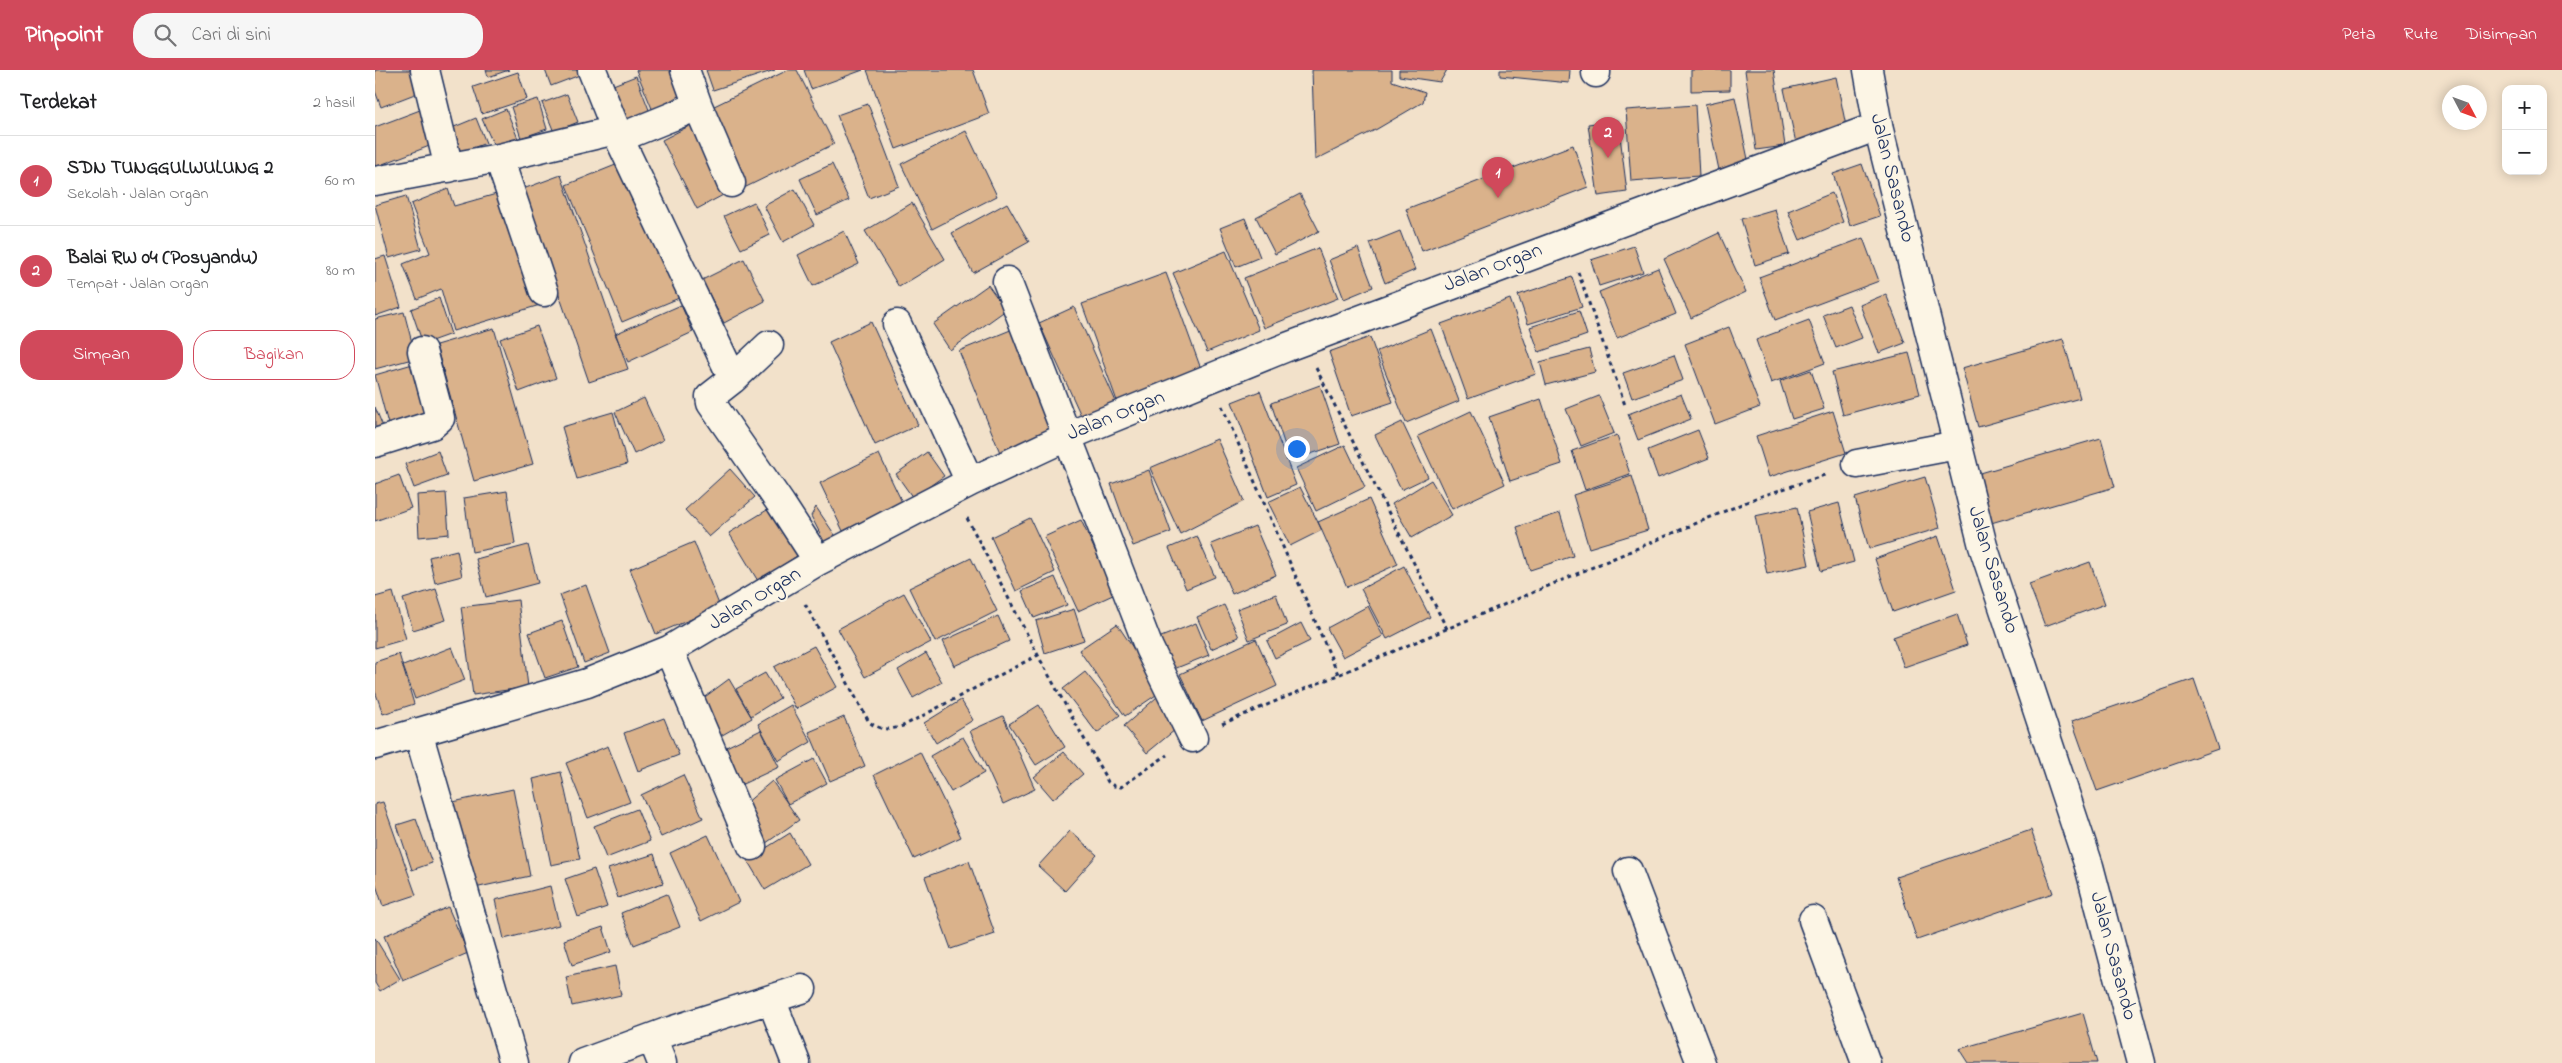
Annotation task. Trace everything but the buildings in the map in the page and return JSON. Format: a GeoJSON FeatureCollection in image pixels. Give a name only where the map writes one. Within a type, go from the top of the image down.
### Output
{"type":"FeatureCollection","features":[{"type":"Feature","properties":{"kind":"street"},"geometry":{"type":"LineString","coordinates":[[425,70],[449,168]]}},
{"type":"Feature","properties":{"kind":"street"},"geometry":{"type":"LineString","coordinates":[[592,70],[618,134],[733,379]]}},
{"type":"Feature","properties":{"kind":"street"},"geometry":{"type":"LineString","coordinates":[[685,70],[698,106],[731,183]]}},
{"type":"Feature","properties":{"kind":"street","name":"Jalan Sasando"},"geometry":{"type":"LineString","coordinates":[[1868,72],[1878,126],[1983,546],[2089,866],[2141,1063]]}},
{"type":"Feature","properties":{"kind":"street"},"geometry":{"type":"LineString","coordinates":[[375,181],[618,134],[698,106]]}},
{"type":"Feature","properties":{"kind":"street","name":"Jalan Organ"},"geometry":{"type":"LineString","coordinates":[[375,745],[587,683],[669,650],[818,561],[961,486],[1068,436],[1303,341],[1878,126]]}},
{"type":"Feature","properties":{"kind":"street"},"geometry":{"type":"LineString","coordinates":[[499,158],[544,292]]}},
{"type":"Feature","properties":{"kind":"street"},"geometry":{"type":"LineString","coordinates":[[1007,281],[1149,648],[1193,738]]}},
{"type":"Feature","properties":{"kind":"street"},"geometry":{"type":"LineString","coordinates":[[897,324],[961,486]]}},
{"type":"Feature","properties":{"kind":"street"},"geometry":{"type":"LineString","coordinates":[[769,345],[711,397],[716,411],[818,561]]}},
{"type":"Feature","properties":{"kind":"street"},"geometry":{"type":"LineString","coordinates":[[375,443],[432,425],[440,418],[422,351]]}},
{"type":"Feature","properties":{"kind":"street"},"geometry":{"type":"LineString","coordinates":[[1857,464],[1957,445]]}},
{"type":"Feature","properties":{"kind":"street"},"geometry":{"type":"LineString","coordinates":[[669,650],[752,846]]}},
{"type":"Feature","properties":{"kind":"street"},"geometry":{"type":"LineString","coordinates":[[418,732],[513,1063]]}},
{"type":"Feature","properties":{"kind":"street"},"geometry":{"type":"LineString","coordinates":[[1628,871],[1701,1063]]}},
{"type":"Feature","properties":{"kind":"street"},"geometry":{"type":"LineString","coordinates":[[1813,920],[1866,1063]]}},
{"type":"Feature","properties":{"kind":"street"},"geometry":{"type":"LineString","coordinates":[[583,1063],[652,1038],[802,989]]}},
{"type":"Feature","properties":{"kind":"street"},"geometry":{"type":"LineString","coordinates":[[771,999],[797,1063]]}},
{"type":"Feature","properties":{"kind":"street"},"geometry":{"type":"LineString","coordinates":[[652,1038],[662,1063]]}},
{"type":"Feature","properties":{"kind":"path"},"geometry":{"type":"LineString","coordinates":[[1567,241],[1625,406]]}},
{"type":"Feature","properties":{"kind":"path"},"geometry":{"type":"LineString","coordinates":[[1303,341],[1447,629]]}},
{"type":"Feature","properties":{"kind":"path"},"geometry":{"type":"LineString","coordinates":[[1210,378],[1338,674]]}},
{"type":"Feature","properties":{"kind":"path"},"geometry":{"type":"LineString","coordinates":[[961,486],[1038,655],[1109,782],[1114,786],[1121,787],[1193,738],[1245,713],[1756,498],[1857,464]]}},
{"type":"Feature","properties":{"kind":"path"},"geometry":{"type":"LineString","coordinates":[[791,578],[869,722],[878,729],[886,730],[903,726],[1038,655]]}},
{"type":"Feature","properties":{"kind":"place","name":"Balai RW 04 (Posyandu)"},"geometry":{"type":"Point","coordinates":[1608,158]}},
{"type":"Feature","properties":{"kind":"place","name":"SDN TUNGGULWULUNG 2"},"geometry":{"type":"Point","coordinates":[1498,198]}}]}
